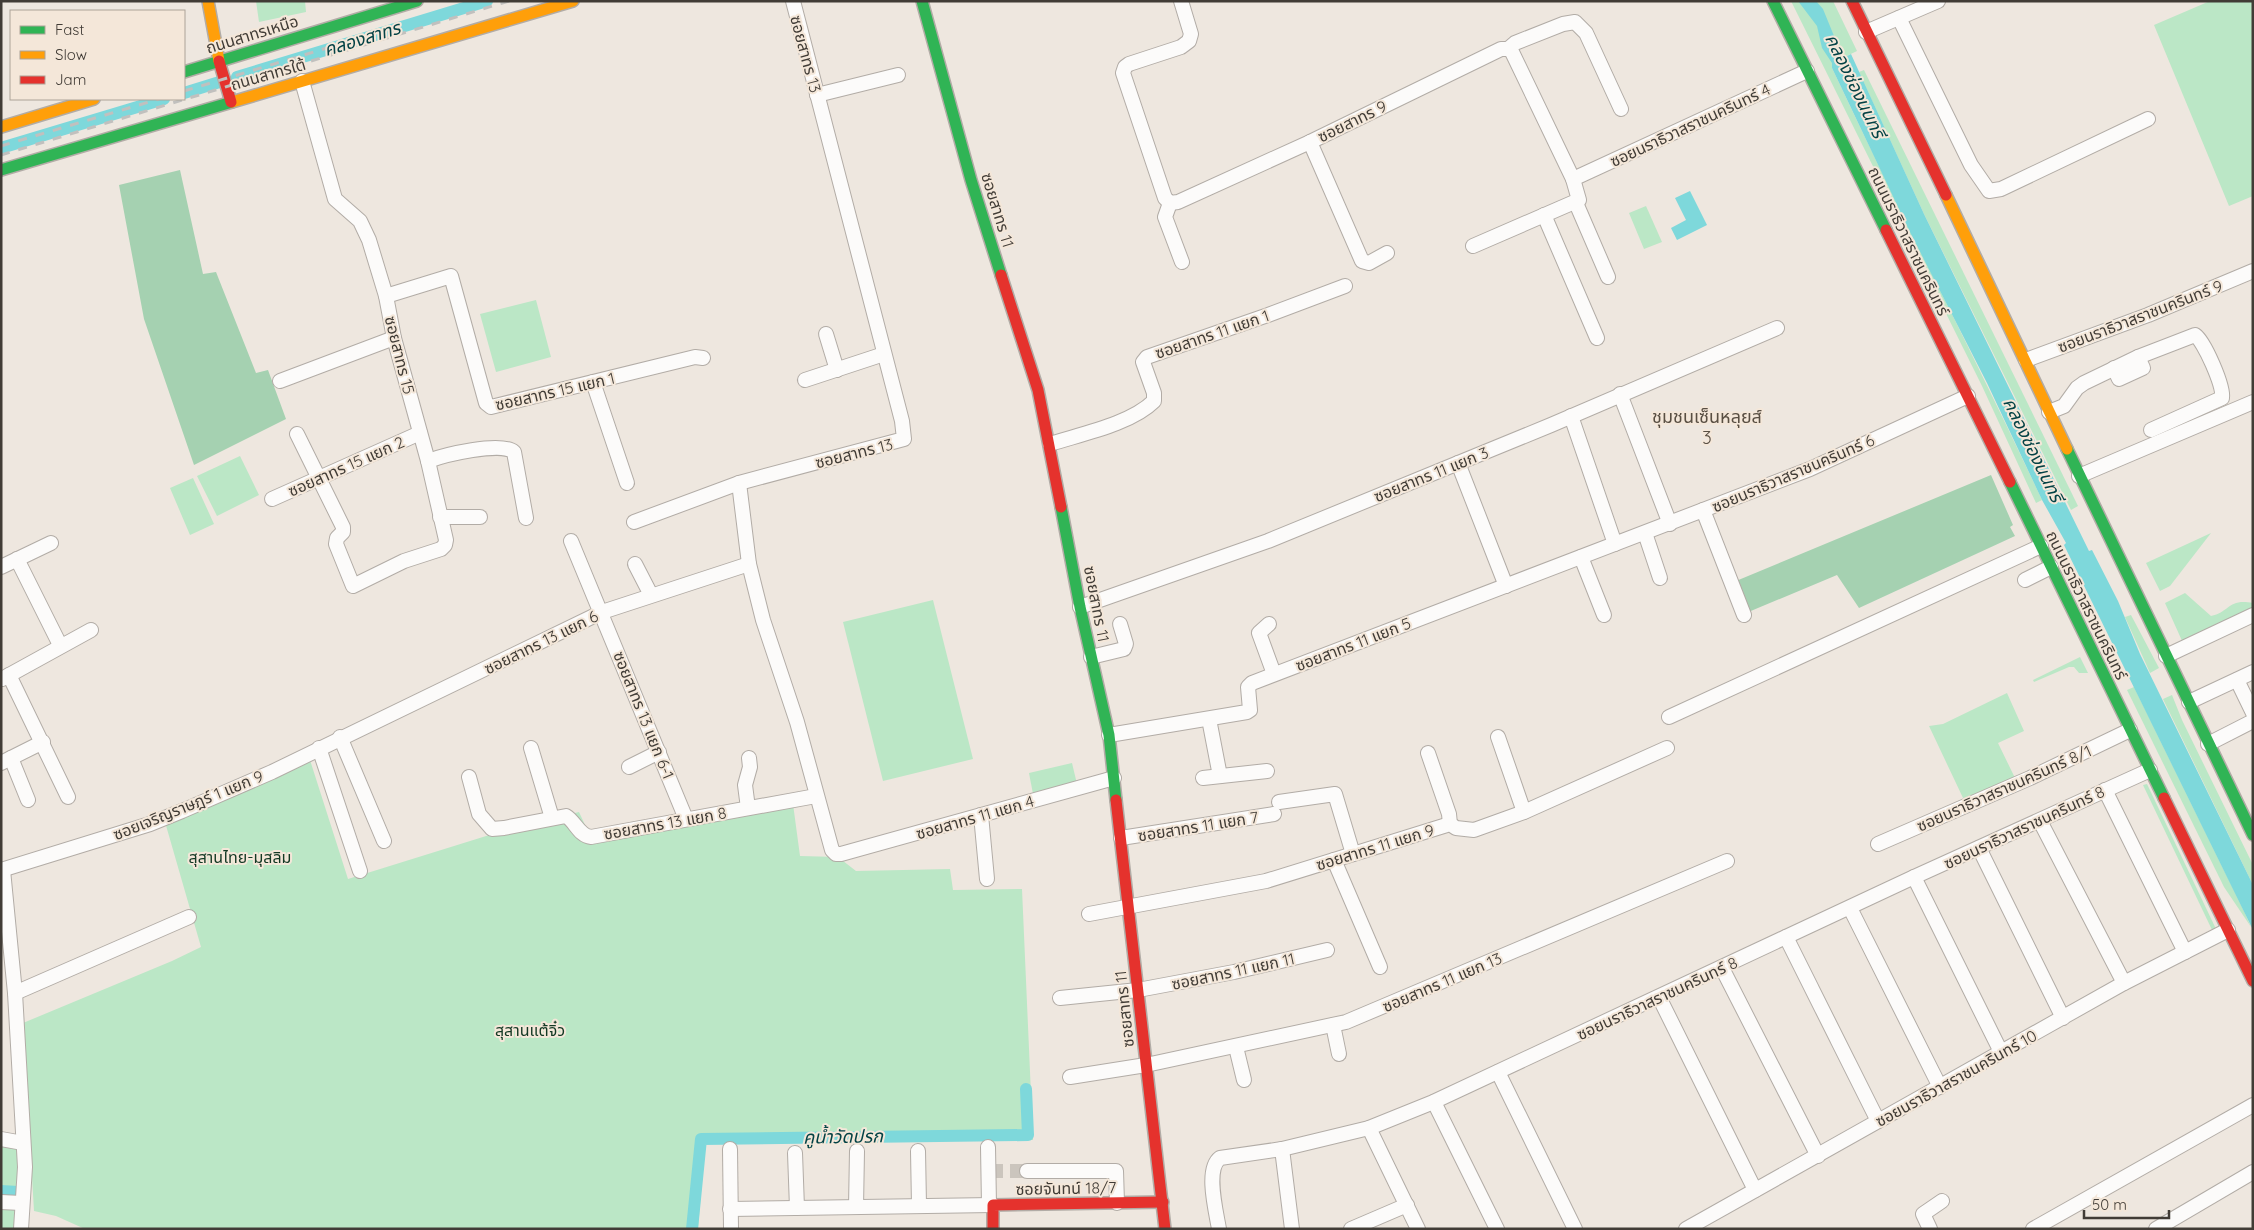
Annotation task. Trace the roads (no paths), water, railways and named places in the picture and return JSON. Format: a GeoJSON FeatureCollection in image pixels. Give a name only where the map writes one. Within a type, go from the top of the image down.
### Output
{"type":"FeatureCollection","features":[{"type":"Feature","properties":{"kind":"main road"},"geometry":{"type":"LineString","coordinates":[[208,1],[220,65],[229,97]]}},
{"type":"Feature","properties":{"kind":"main road","name":"ถนนสาทรเหนือ"},"geometry":{"type":"LineString","coordinates":[[185,72],[220,65],[417,1]]}},
{"type":"Feature","properties":{"kind":"main road","name":"ถนนสาทรใต้"},"geometry":{"type":"LineString","coordinates":[[1,170],[229,97],[302,81],[573,1]]}},
{"type":"Feature","properties":{"kind":"main road","name":"ซอยสาทร 11"},"geometry":{"type":"LineString","coordinates":[[922,1],[971,180],[1038,390],[1050,444],[1080,607],[1108,735],[1165,1229]]}},
{"type":"Feature","properties":{"kind":"main road","name":"ถนนนราธิวาสราชนครินทร์"},"geometry":{"type":"LineString","coordinates":[[1773,1],[2253,981]]}},
{"type":"Feature","properties":{"kind":"main road"},"geometry":{"type":"LineString","coordinates":[[1852,1],[2253,835]]}},
{"type":"Feature","properties":{"kind":"main road"},"geometry":{"type":"LineString","coordinates":[[1,127],[91,100]]}},
{"type":"Feature","properties":{"kind":"main road","name":"ซอยจันทน์ 18/7"},"geometry":{"type":"LineString","coordinates":[[993,1229],[991,1205],[1163,1202]]}},
{"type":"Feature","properties":{"kind":"street","name":"ซอยสาทร 13"},"geometry":{"type":"LineString","coordinates":[[739,482],[904,440],[902,421],[793,1]]}},
{"type":"Feature","properties":{"kind":"street"},"geometry":{"type":"LineString","coordinates":[[1181,1],[1191,34],[1189,41],[1181,47],[1129,64],[1125,66],[1123,73],[1165,198],[1170,204],[1165,217],[1182,262]]}},
{"type":"Feature","properties":{"kind":"street"},"geometry":{"type":"LineString","coordinates":[[1866,32],[1938,1]]}},
{"type":"Feature","properties":{"kind":"street"},"geometry":{"type":"LineString","coordinates":[[1899,18],[1971,165],[1989,192],[2000,189],[2148,119]]}},
{"type":"Feature","properties":{"kind":"street","name":"ซอยสาทร 9"},"geometry":{"type":"LineString","coordinates":[[1170,204],[1310,142],[1501,48],[1508,48],[1515,43],[1563,24],[1574,22],[1586,34],[1621,109]]}},
{"type":"Feature","properties":{"kind":"street"},"geometry":{"type":"LineString","coordinates":[[1473,246],[1576,203],[1579,198],[1515,56],[1508,48]]}},
{"type":"Feature","properties":{"kind":"street","name":"ซอยนราธิวาสราชนครินทร์ 4"},"geometry":{"type":"LineString","coordinates":[[1572,179],[1807,71]]}},
{"type":"Feature","properties":{"kind":"street"},"geometry":{"type":"LineString","coordinates":[[817,95],[898,75]]}},
{"type":"Feature","properties":{"kind":"street","name":"ซอยสาทร 15"},"geometry":{"type":"LineString","coordinates":[[302,81],[335,199],[360,221],[369,240],[386,296],[394,338],[428,461],[446,540],[445,546],[404,561],[353,586],[336,544],[343,532],[343,527],[319,478]]}},
{"type":"Feature","properties":{"kind":"street"},"geometry":{"type":"LineString","coordinates":[[1310,142],[1362,261],[1369,263],[1387,253]]}},
{"type":"Feature","properties":{"kind":"street"},"geometry":{"type":"LineString","coordinates":[[1576,203],[1608,277]]}},
{"type":"Feature","properties":{"kind":"street"},"geometry":{"type":"LineString","coordinates":[[1544,215],[1597,338]]}},
{"type":"Feature","properties":{"kind":"street","name":"ซอยนราธิวาสราชนครินทร์ 9"},"geometry":{"type":"LineString","coordinates":[[2026,360],[2148,315],[2253,271]]}},
{"type":"Feature","properties":{"kind":"street","name":"ซอยสาทร 15 แยก 1"},"geometry":{"type":"LineString","coordinates":[[386,296],[451,276],[487,406],[695,358],[703,358]]}},
{"type":"Feature","properties":{"kind":"street","name":"ซอยสาทร 11 แยก 1"},"geometry":{"type":"LineString","coordinates":[[1050,444],[1122,420],[1148,407],[1154,401],[1154,393],[1143,362],[1147,358],[1345,286]]}},
{"type":"Feature","properties":{"kind":"street","name":"ซอยสาทร 11 แยก 3"},"geometry":{"type":"LineString","coordinates":[[1080,607],[1268,541],[1571,416],[1776,328]]}},
{"type":"Feature","properties":{"kind":"street"},"geometry":{"type":"LineString","coordinates":[[826,334],[838,370]]}},
{"type":"Feature","properties":{"kind":"street"},"geometry":{"type":"LineString","coordinates":[[2049,412],[2064,406],[2077,388],[2084,383],[2138,357],[2195,335],[2202,343],[2223,393],[2222,398],[2150,430]]}},
{"type":"Feature","properties":{"kind":"street"},"geometry":{"type":"LineString","coordinates":[[280,381],[394,338]]}},
{"type":"Feature","properties":{"kind":"street"},"geometry":{"type":"LineString","coordinates":[[805,380],[884,354]]}},
{"type":"Feature","properties":{"kind":"street"},"geometry":{"type":"LineString","coordinates":[[593,382],[627,483]]}},
{"type":"Feature","properties":{"kind":"street"},"geometry":{"type":"LineString","coordinates":[[1620,394],[1670,524]]}},
{"type":"Feature","properties":{"kind":"street","name":"ซอยนราธิวาสราชนครินทร์ 6"},"geometry":{"type":"LineString","coordinates":[[1615,544],[1832,460],[1968,396]]}},
{"type":"Feature","properties":{"kind":"street"},"geometry":{"type":"LineString","coordinates":[[2079,476],[2253,402]]}},
{"type":"Feature","properties":{"kind":"street"},"geometry":{"type":"LineString","coordinates":[[1571,416],[1615,544]]}},
{"type":"Feature","properties":{"kind":"street","name":"ซอยสาทร 15 แยก 2"},"geometry":{"type":"LineString","coordinates":[[272,499],[420,433]]}},
{"type":"Feature","properties":{"kind":"street"},"geometry":{"type":"LineString","coordinates":[[296,434],[319,478]]}},
{"type":"Feature","properties":{"kind":"street"},"geometry":{"type":"LineString","coordinates":[[428,461],[464,452],[501,448],[511,450],[514,452],[526,518]]}},
{"type":"Feature","properties":{"kind":"street"},"geometry":{"type":"LineString","coordinates":[[1458,463],[1506,586]]}},
{"type":"Feature","properties":{"kind":"street"},"geometry":{"type":"LineString","coordinates":[[634,522],[739,482],[749,564],[764,620],[797,722],[816,796]]}},
{"type":"Feature","properties":{"kind":"street"},"geometry":{"type":"LineString","coordinates":[[1703,510],[1744,615]]}},
{"type":"Feature","properties":{"kind":"street"},"geometry":{"type":"LineString","coordinates":[[440,517],[480,517]]}},
{"type":"Feature","properties":{"kind":"street"},"geometry":{"type":"LineString","coordinates":[[1645,533],[1660,578]]}},
{"type":"Feature","properties":{"kind":"street","name":"ซอยสาทร 13 แยก 6-1"},"geometry":{"type":"LineString","coordinates":[[571,541],[602,612],[686,819]]}},
{"type":"Feature","properties":{"kind":"street"},"geometry":{"type":"LineString","coordinates":[[1,567],[51,543]]}},
{"type":"Feature","properties":{"kind":"street","name":"ซอยสาทร 11 แยก 5"},"geometry":{"type":"LineString","coordinates":[[1108,735],[1247,712],[1251,707],[1249,685],[1615,544]]}},
{"type":"Feature","properties":{"kind":"street"},"geometry":{"type":"LineString","coordinates":[[1669,717],[2041,546]]}},
{"type":"Feature","properties":{"kind":"street"},"geometry":{"type":"LineString","coordinates":[[1581,557],[1604,615]]}},
{"type":"Feature","properties":{"kind":"street"},"geometry":{"type":"LineString","coordinates":[[17,559],[60,645]]}},
{"type":"Feature","properties":{"kind":"street"},"geometry":{"type":"LineString","coordinates":[[635,564],[651,596]]}},
{"type":"Feature","properties":{"kind":"street","name":"ซอยสาทร 13 แยก 6"},"geometry":{"type":"LineString","coordinates":[[340,737],[602,612],[749,564]]}},
{"type":"Feature","properties":{"kind":"street"},"geometry":{"type":"LineString","coordinates":[[2025,580],[2051,568]]}},
{"type":"Feature","properties":{"kind":"street"},"geometry":{"type":"LineString","coordinates":[[2166,656],[2253,615]]}},
{"type":"Feature","properties":{"kind":"street"},"geometry":{"type":"LineString","coordinates":[[1091,657],[1124,649],[1126,644],[1120,624]]}},
{"type":"Feature","properties":{"kind":"street"},"geometry":{"type":"LineString","coordinates":[[1269,624],[1259,633],[1274,674]]}},
{"type":"Feature","properties":{"kind":"street"},"geometry":{"type":"LineString","coordinates":[[68,797],[43,742],[5,677],[60,645],[91,630]]}},
{"type":"Feature","properties":{"kind":"street"},"geometry":{"type":"LineString","coordinates":[[2189,702],[2253,672]]}},
{"type":"Feature","properties":{"kind":"street"},"geometry":{"type":"LineString","coordinates":[[2237,680],[2253,713]]}},
{"type":"Feature","properties":{"kind":"street"},"geometry":{"type":"LineString","coordinates":[[1209,719],[1220,776]]}},
{"type":"Feature","properties":{"kind":"street"},"geometry":{"type":"LineString","coordinates":[[2208,744],[2253,722]]}},
{"type":"Feature","properties":{"kind":"street","name":"ซอยนราธิวาสราชนครินทร์ 8/1"},"geometry":{"type":"LineString","coordinates":[[1878,844],[2024,780],[2130,730]]}},
{"type":"Feature","properties":{"kind":"street"},"geometry":{"type":"LineString","coordinates":[[340,737],[384,840]]}},
{"type":"Feature","properties":{"kind":"street","name":"ซอยเจริญราษฎร์ 1 แยก 9"},"geometry":{"type":"LineString","coordinates":[[2,870],[150,824],[272,772],[340,737]]}},
{"type":"Feature","properties":{"kind":"street"},"geometry":{"type":"LineString","coordinates":[[1498,737],[1524,812]]}},
{"type":"Feature","properties":{"kind":"street"},"geometry":{"type":"LineString","coordinates":[[28,800],[6,761],[43,742]]}},
{"type":"Feature","properties":{"kind":"street"},"geometry":{"type":"LineString","coordinates":[[320,748],[360,871]]}},
{"type":"Feature","properties":{"kind":"street"},"geometry":{"type":"LineString","coordinates":[[531,748],[552,818]]}},
{"type":"Feature","properties":{"kind":"street","name":"ซอยสาทร 11 แยก 9"},"geometry":{"type":"LineString","coordinates":[[1089,914],[1257,884],[1450,824],[1456,828],[1474,830],[1524,812],[1667,748]]}},
{"type":"Feature","properties":{"kind":"street"},"geometry":{"type":"LineString","coordinates":[[629,767],[659,752]]}},
{"type":"Feature","properties":{"kind":"street"},"geometry":{"type":"LineString","coordinates":[[1428,753],[1449,814],[1450,824]]}},
{"type":"Feature","properties":{"kind":"street"},"geometry":{"type":"LineString","coordinates":[[748,808],[746,785],[750,767],[749,758]]}},
{"type":"Feature","properties":{"kind":"street","name":"ซอยนราธิวาสราชนครินทร์ 8"},"geometry":{"type":"LineString","coordinates":[[1219,1229],[1211,1174],[1214,1162],[1227,1156],[1282,1149],[1369,1128],[1434,1102],[1914,877],[2150,770]]}},
{"type":"Feature","properties":{"kind":"street"},"geometry":{"type":"LineString","coordinates":[[1203,778],[1267,771]]}},
{"type":"Feature","properties":{"kind":"street","name":"ซอยสาทร 13 แยก 8"},"geometry":{"type":"LineString","coordinates":[[469,777],[479,814],[484,822],[492,828],[504,828],[566,816],[571,819],[583,834],[591,837],[816,796]]}},
{"type":"Feature","properties":{"kind":"street","name":"ซอยสาทร 11 แยก 4"},"geometry":{"type":"LineString","coordinates":[[816,796],[832,850],[836,854],[841,854],[1114,778]]}},
{"type":"Feature","properties":{"kind":"street"},"geometry":{"type":"LineString","coordinates":[[2105,790],[2186,952]]}},
{"type":"Feature","properties":{"kind":"street","name":"ซอยสาทร 11 แยก 7"},"geometry":{"type":"LineString","coordinates":[[1121,838],[1276,808],[1335,794],[1352,854]]}},
{"type":"Feature","properties":{"kind":"street"},"geometry":{"type":"LineString","coordinates":[[981,815],[987,879]]}},
{"type":"Feature","properties":{"kind":"street"},"geometry":{"type":"LineString","coordinates":[[2040,821],[2124,983]]}},
{"type":"Feature","properties":{"kind":"street"},"geometry":{"type":"LineString","coordinates":[[1979,848],[2063,1018]]}},
{"type":"Feature","properties":{"kind":"street"},"geometry":{"type":"LineString","coordinates":[[1334,860],[1380,967]]}},
{"type":"Feature","properties":{"kind":"street","name":"ซอยสาทร 11 แยก 13"},"geometry":{"type":"LineString","coordinates":[[1070,1077],[1146,1065],[1346,1022],[1727,861]]}},
{"type":"Feature","properties":{"kind":"street"},"geometry":{"type":"LineString","coordinates":[[2,870],[6,952],[15,993],[25,1167],[21,1203],[21,1229]]}},
{"type":"Feature","properties":{"kind":"street"},"geometry":{"type":"LineString","coordinates":[[1914,877],[2002,1052]]}},
{"type":"Feature","properties":{"kind":"street"},"geometry":{"type":"LineString","coordinates":[[1850,908],[1940,1087]]}},
{"type":"Feature","properties":{"kind":"street"},"geometry":{"type":"LineString","coordinates":[[15,993],[189,917]]}},
{"type":"Feature","properties":{"kind":"street","name":"ซอยนราธิวาสราชนครินทร์ 10"},"geometry":{"type":"LineString","coordinates":[[1686,1229],[2124,983],[2228,930]]}},
{"type":"Feature","properties":{"kind":"street"},"geometry":{"type":"LineString","coordinates":[[1786,937],[1878,1121]]}},
{"type":"Feature","properties":{"kind":"street","name":"ซอยสาทร 11 แยก 11"},"geometry":{"type":"LineString","coordinates":[[1060,998],[1138,990],[1234,972],[1327,950]]}},
{"type":"Feature","properties":{"kind":"street"},"geometry":{"type":"LineString","coordinates":[[1722,968],[1818,1156]]}},
{"type":"Feature","properties":{"kind":"street"},"geometry":{"type":"LineString","coordinates":[[1659,997],[1755,1190]]}},
{"type":"Feature","properties":{"kind":"street"},"geometry":{"type":"LineString","coordinates":[[1332,1025],[1339,1054]]}},
{"type":"Feature","properties":{"kind":"street"},"geometry":{"type":"LineString","coordinates":[[1236,1047],[1244,1080]]}},
{"type":"Feature","properties":{"kind":"street"},"geometry":{"type":"LineString","coordinates":[[1498,1072],[1575,1229]]}},
{"type":"Feature","properties":{"kind":"street"},"geometry":{"type":"LineString","coordinates":[[1434,1102],[1497,1229]]}},
{"type":"Feature","properties":{"kind":"street"},"geometry":{"type":"LineString","coordinates":[[2033,1229],[2253,1105]]}},
{"type":"Feature","properties":{"kind":"street"},"geometry":{"type":"LineString","coordinates":[[1369,1128],[1418,1229]]}},
{"type":"Feature","properties":{"kind":"street"},"geometry":{"type":"LineString","coordinates":[[1,1139],[23,1143]]}},
{"type":"Feature","properties":{"kind":"street"},"geometry":{"type":"LineString","coordinates":[[730,1209],[991,1205],[988,1147]]}},
{"type":"Feature","properties":{"kind":"street"},"geometry":{"type":"LineString","coordinates":[[730,1149],[731,1228]]}},
{"type":"Feature","properties":{"kind":"street"},"geometry":{"type":"LineString","coordinates":[[1282,1149],[1292,1229]]}},
{"type":"Feature","properties":{"kind":"street"},"geometry":{"type":"LineString","coordinates":[[856,1207],[857,1151]]}},
{"type":"Feature","properties":{"kind":"street"},"geometry":{"type":"LineString","coordinates":[[918,1151],[919,1206]]}},
{"type":"Feature","properties":{"kind":"street"},"geometry":{"type":"LineString","coordinates":[[795,1152],[796,1208]]}},
{"type":"Feature","properties":{"kind":"street"},"geometry":{"type":"LineString","coordinates":[[1027,1172],[1116,1170],[1117,1203]]}},
{"type":"Feature","properties":{"kind":"street"},"geometry":{"type":"LineString","coordinates":[[2156,1229],[2253,1172]]}},
{"type":"Feature","properties":{"kind":"street"},"geometry":{"type":"LineString","coordinates":[[1930,1229],[1923,1216],[1924,1213],[1942,1201]]}},
{"type":"Feature","properties":{"kind":"street"},"geometry":{"type":"LineString","coordinates":[[1,1202],[21,1203]]}},
{"type":"Feature","properties":{"kind":"street"},"geometry":{"type":"LineString","coordinates":[[1351,1229],[1407,1205]]}},
{"type":"Feature","properties":{"kind":"water","name":"คลองช่องนนทรี"},"geometry":{"type":"Polygon","coordinates":[[[1798,1],[1816,1],[1823,9],[1843,58],[1851,54],[1924,214],[2089,551],[2092,550],[2118,601],[2140,654],[2253,885],[2253,930],[2064,545],[2066,543],[2042,500],[1987,383],[1910,232],[1832,68],[1832,63],[1822,48],[1817,26],[1798,1]]]}},
{"type":"Feature","properties":{"kind":"water"},"geometry":{"type":"Polygon","coordinates":[[[1690,191],[1707,225],[1677,240],[1671,228],[1686,220],[1675,198],[1690,191]]]}},
{"type":"Feature","properties":{"kind":"waterway","name":"คลองสาทร"},"geometry":{"type":"LineString","coordinates":[[237,77],[487,1]]}},
{"type":"Feature","properties":{"kind":"waterway","name":"คลองสาทร"},"geometry":{"type":"LineString","coordinates":[[185,93],[226,80]]}},
{"type":"Feature","properties":{"kind":"waterway","name":"คลองสาทร"},"geometry":{"type":"LineString","coordinates":[[1,148],[161,100]]}},
{"type":"Feature","properties":{"kind":"waterway","name":"คูน้ำวัดปรก"},"geometry":{"type":"LineString","coordinates":[[692,1229],[701,1139],[1028,1135],[1026,1089]]}},
{"type":"Feature","properties":{"kind":"waterway","name":"คูน้ำวัดปรก"},"geometry":{"type":"LineString","coordinates":[[1,1191],[18,1192]]}},
{"type":"Feature","properties":{"kind":"tunnel"},"geometry":{"type":"LineString","coordinates":[[989,1171],[1027,1171]]}},
{"type":"Feature","properties":{"kind":"railway"},"geometry":{"type":"LineString","coordinates":[[185,99],[509,1]]}},
{"type":"Feature","properties":{"kind":"railway"},"geometry":{"type":"LineString","coordinates":[[185,91],[347,42]]}},
{"type":"Feature","properties":{"kind":"railway"},"geometry":{"type":"LineString","coordinates":[[1,146],[156,100]]}},
{"type":"Feature","properties":{"kind":"railway"},"geometry":{"type":"LineString","coordinates":[[1,155],[182,100]]}},
{"type":"Feature","properties":{"kind":"district","name":"ชุมชนเซ็นหลุยส์ 3"},"geometry":{"type":"Point","coordinates":[1707,427]}},
{"type":"Feature","properties":{"kind":"park label","name":"สุสานไทย-มุสลิม"},"geometry":{"type":"Point","coordinates":[240,857]}},
{"type":"Feature","properties":{"kind":"park label","name":"สุสานแต้จิ๋ว"},"geometry":{"type":"Point","coordinates":[530,1030]}}]}
